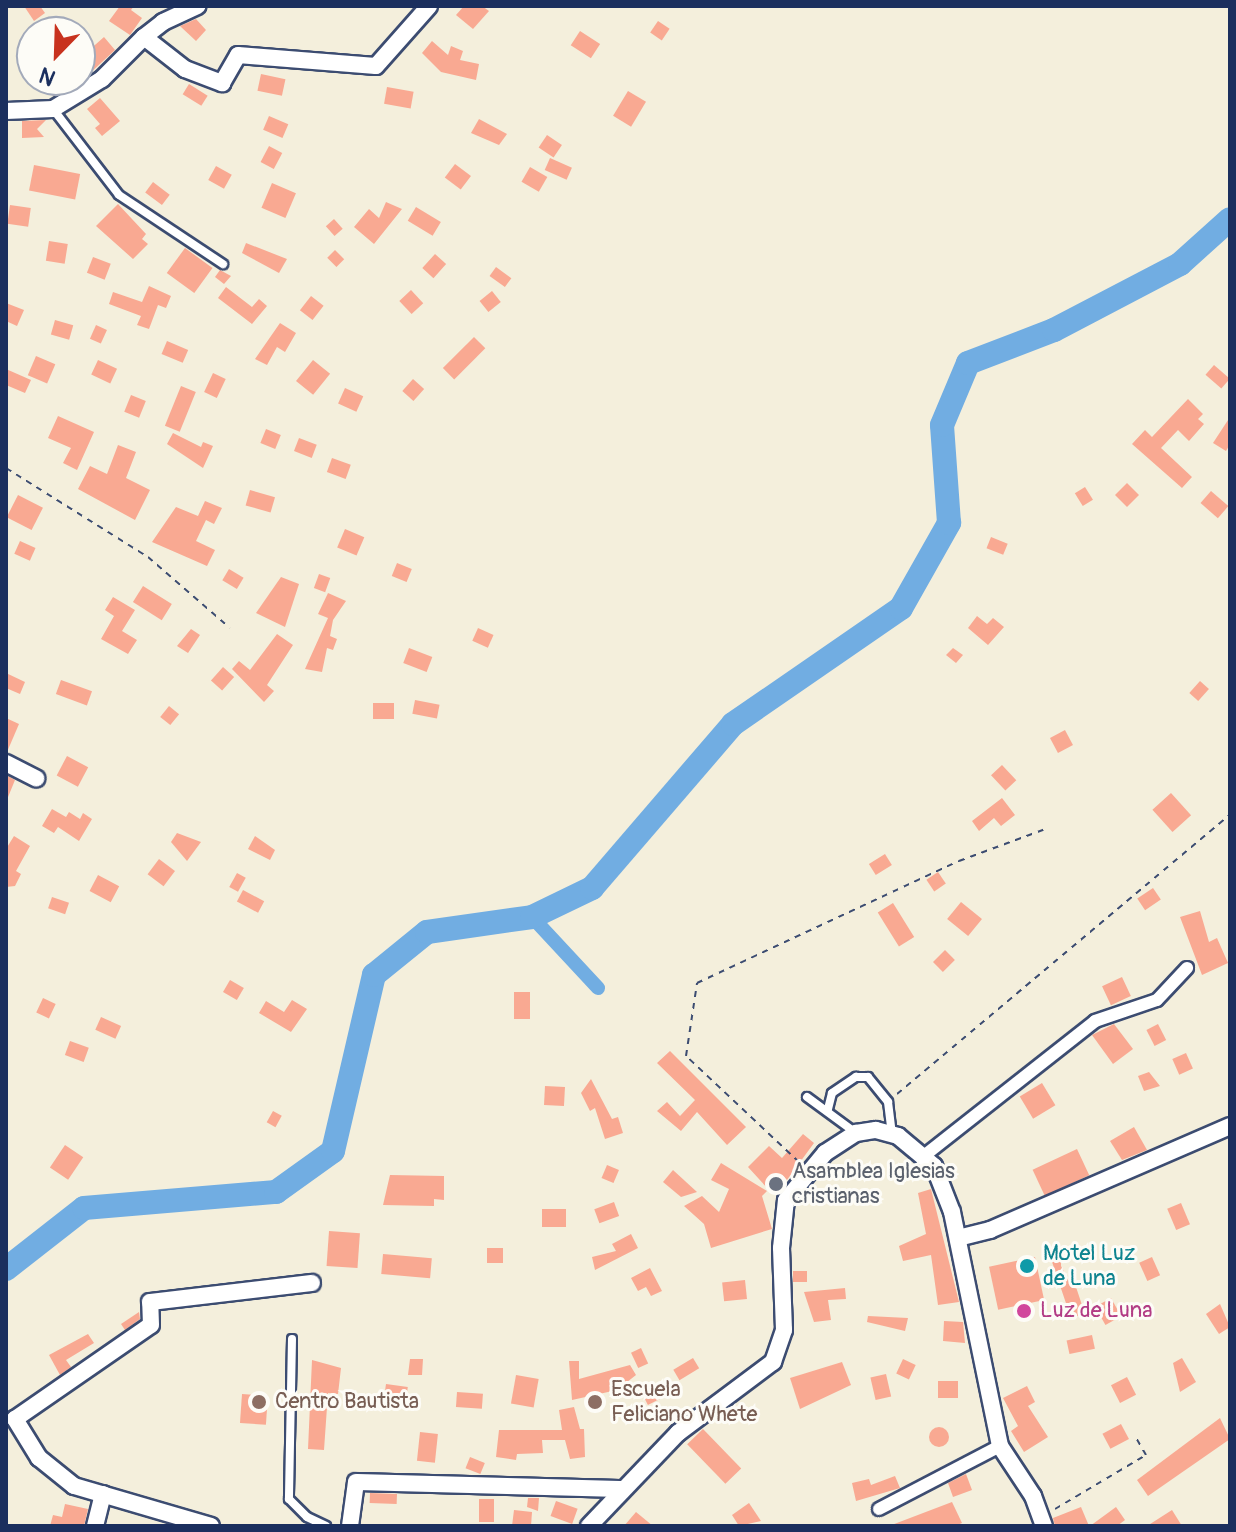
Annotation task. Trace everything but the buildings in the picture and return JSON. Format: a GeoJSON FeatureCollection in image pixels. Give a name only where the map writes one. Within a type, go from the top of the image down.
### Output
{"type":"FeatureCollection","features":[{"type":"Feature","properties":{"kind":"street"},"geometry":{"type":"LineString","coordinates":[[6,111],[53,109],[102,79],[163,22],[198,6]]}},
{"type":"Feature","properties":{"kind":"street"},"geometry":{"type":"LineString","coordinates":[[144,37],[185,69],[222,83],[238,55],[376,66],[429,6]]}},
{"type":"Feature","properties":{"kind":"street"},"geometry":{"type":"LineString","coordinates":[[6,763],[36,778]]}},
{"type":"Feature","properties":{"kind":"street"},"geometry":{"type":"LineString","coordinates":[[925,1155],[1095,1021],[1157,1000],[1187,968]]}},
{"type":"Feature","properties":{"kind":"street"},"geometry":{"type":"LineString","coordinates":[[958,1238],[990,1230],[1229,1128]]}},
{"type":"Feature","properties":{"kind":"street"},"geometry":{"type":"LineString","coordinates":[[589,1526],[621,1489],[678,1433],[777,1355],[784,1330],[781,1248],[786,1200],[825,1153],[856,1133],[892,1134],[925,1155],[948,1201],[1000,1446],[1033,1496],[1042,1522]]}},
{"type":"Feature","properties":{"kind":"street"},"geometry":{"type":"LineString","coordinates":[[211,1526],[74,1486],[39,1458],[15,1419],[151,1325],[150,1302],[312,1283]]}},
{"type":"Feature","properties":{"kind":"street"},"geometry":{"type":"LineString","coordinates":[[879,1509],[1000,1446]]}},
{"type":"Feature","properties":{"kind":"street"},"geometry":{"type":"LineString","coordinates":[[350,1526],[356,1482],[621,1489]]}},
{"type":"Feature","properties":{"kind":"street"},"geometry":{"type":"LineString","coordinates":[[95,1526],[103,1494]]}},
{"type":"Feature","properties":{"kind":"lane"},"geometry":{"type":"LineString","coordinates":[[53,109],[119,195],[223,264]]}},
{"type":"Feature","properties":{"kind":"lane"},"geometry":{"type":"LineString","coordinates":[[828,1109],[832,1093],[856,1077],[868,1077],[888,1102],[892,1134]]}},
{"type":"Feature","properties":{"kind":"lane"},"geometry":{"type":"LineString","coordinates":[[807,1097],[828,1109],[856,1133]]}},
{"type":"Feature","properties":{"kind":"lane"},"geometry":{"type":"LineString","coordinates":[[292,1339],[289,1499],[307,1517],[326,1526]]}},
{"type":"Feature","properties":{"kind":"path"},"geometry":{"type":"LineString","coordinates":[[6,468],[125,541],[230,628]]}},
{"type":"Feature","properties":{"kind":"path"},"geometry":{"type":"LineString","coordinates":[[888,1102],[1230,815]]}},
{"type":"Feature","properties":{"kind":"path"},"geometry":{"type":"LineString","coordinates":[[809,1172],[686,1056],[697,983],[959,861],[1043,830]]}},
{"type":"Feature","properties":{"kind":"path"},"geometry":{"type":"LineString","coordinates":[[1042,1522],[1146,1455],[1136,1438]]}},
{"type":"Feature","properties":{"kind":"waterway"},"geometry":{"type":"LineString","coordinates":[[6,1269],[84,1208],[276,1192],[333,1151],[374,975],[427,932],[532,917],[592,888],[733,724],[901,608],[949,523],[942,425],[968,363],[1054,330],[1180,264],[1230,219]]}},
{"type":"Feature","properties":{"kind":"waterway"},"geometry":{"type":"LineString","coordinates":[[532,917],[598,988]]}},
{"type":"Feature","properties":{"kind":"place","name":"Asamblea Iglesias cristianas"},"geometry":{"type":"Point","coordinates":[776,1184]}},
{"type":"Feature","properties":{"kind":"place","name":"Motel Luz de Luna"},"geometry":{"type":"Point","coordinates":[1027,1266]}},
{"type":"Feature","properties":{"kind":"place","name":"Luz de Luna"},"geometry":{"type":"Point","coordinates":[1024,1311]}},
{"type":"Feature","properties":{"kind":"place","name":"Centro Bautista"},"geometry":{"type":"Point","coordinates":[259,1402]}},
{"type":"Feature","properties":{"kind":"place","name":"Escuela Feliciano Whete"},"geometry":{"type":"Point","coordinates":[595,1402]}}]}
